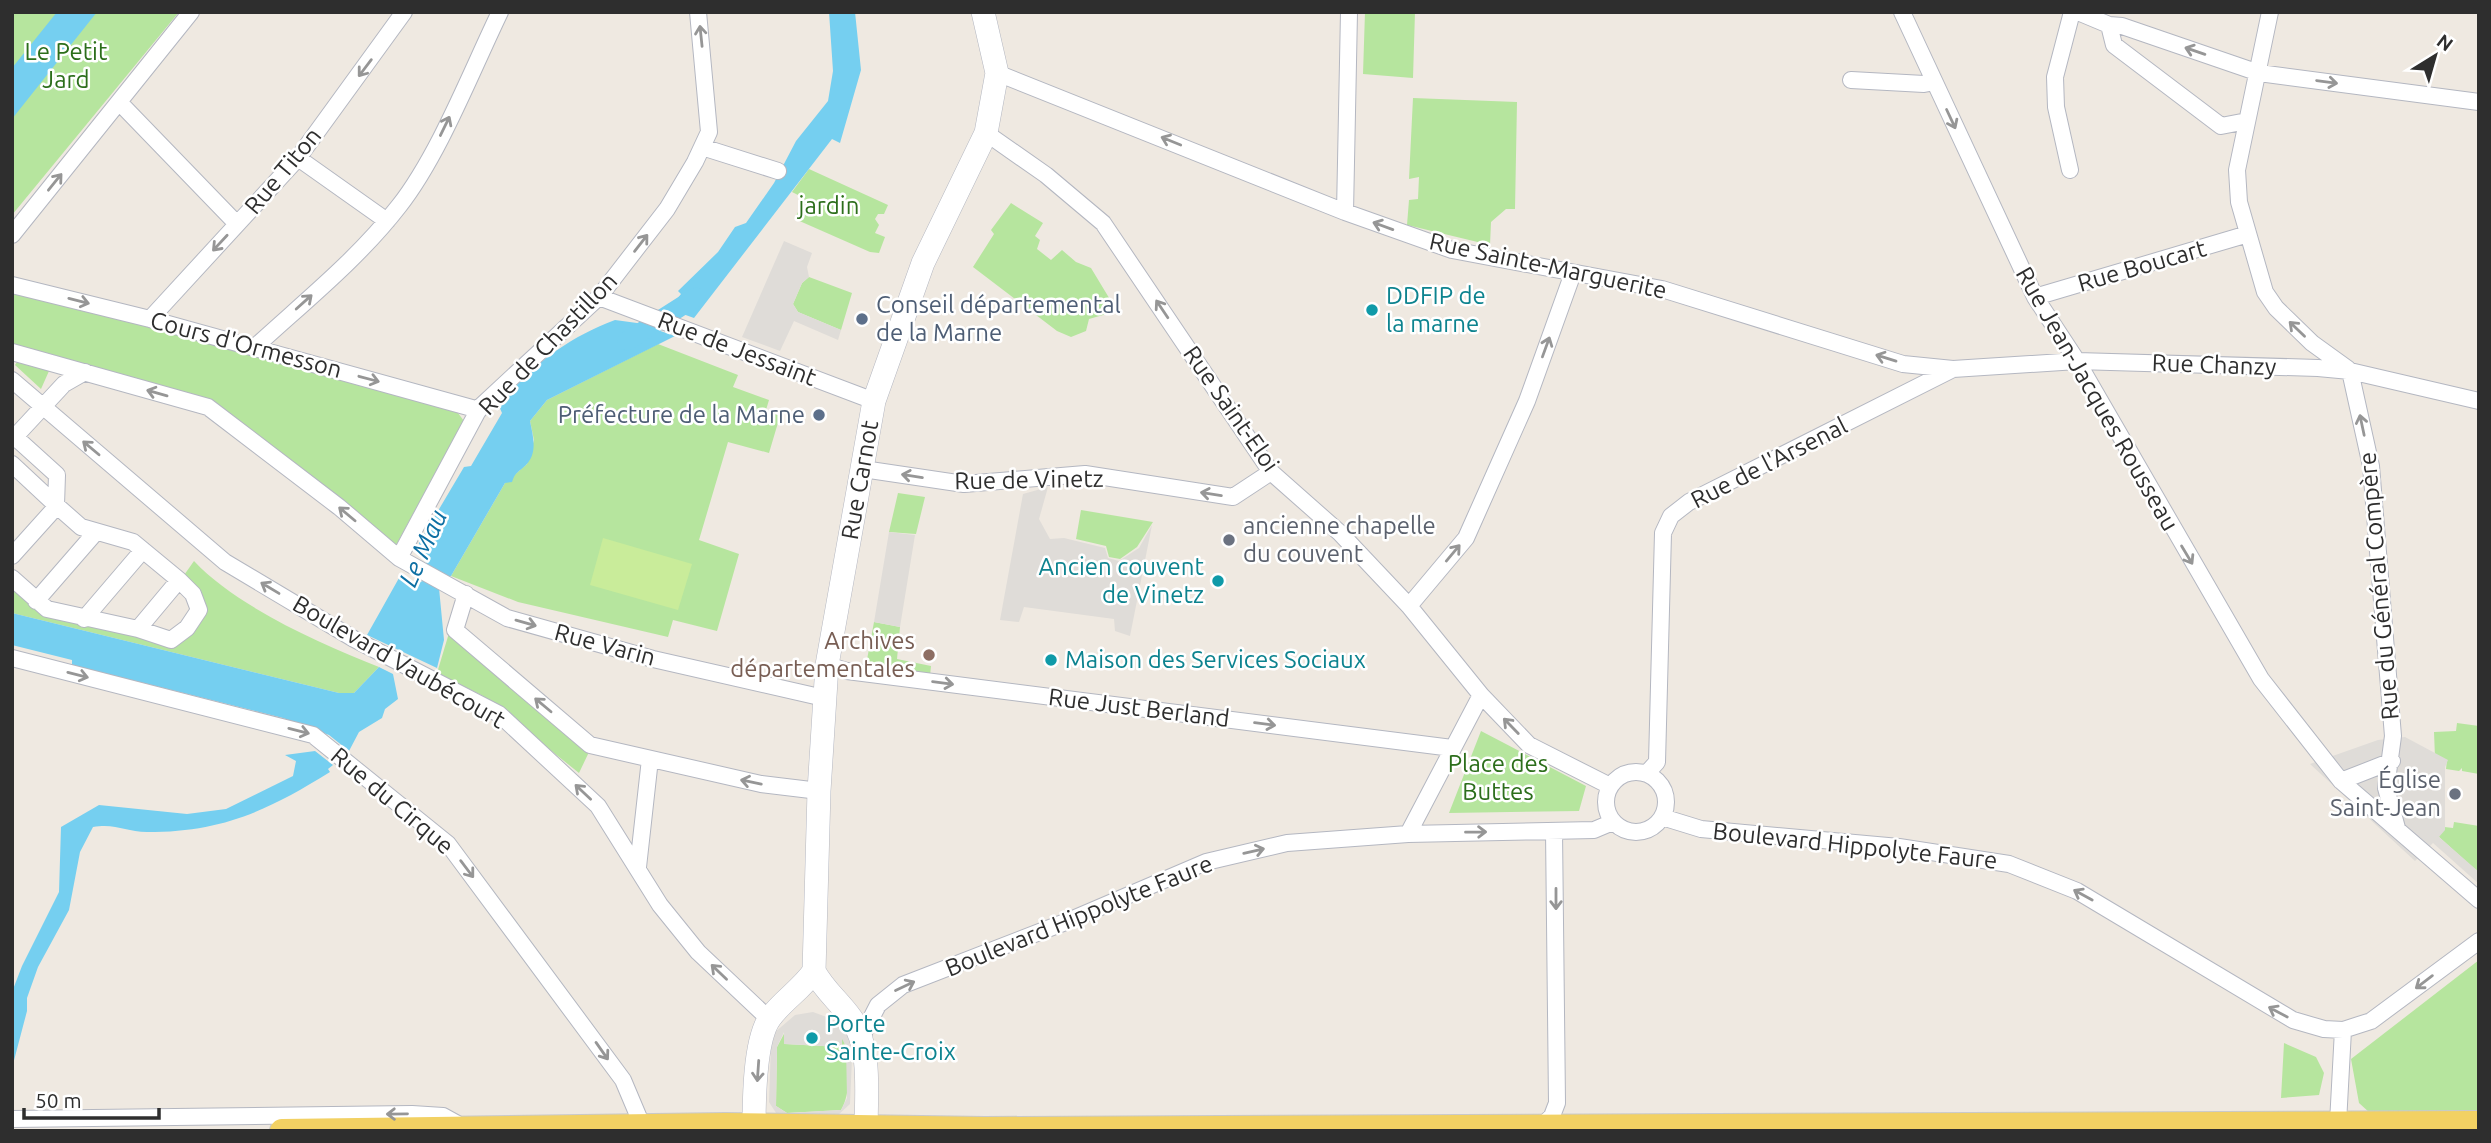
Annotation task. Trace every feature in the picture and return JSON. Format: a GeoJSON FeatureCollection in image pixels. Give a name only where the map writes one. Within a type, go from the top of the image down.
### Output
{"type":"FeatureCollection","features":[{"type":"Feature","properties":{"kind":"main road","name":"Rue Carnot"},"geometry":{"type":"LineString","coordinates":[[814,971],[819,791],[827,666],[874,401],[923,263],[986,133],[997,73],[983,12]]}},
{"type":"Feature","properties":{"kind":"main road"},"geometry":{"type":"LineString","coordinates":[[754,1128],[762,1037],[774,1014],[814,971],[824,989],[857,1027],[866,1129]]}},
{"type":"Feature","properties":{"kind":"main road"},"geometry":{"type":"LineString","coordinates":[[774,1014],[809,1003],[825,1006],[857,1027]]}},
{"type":"Feature","properties":{"kind":"main road"},"geometry":{"type":"LineString","coordinates":[[282,1131],[642,1125],[866,1129],[2479,1123]]}},
{"type":"Feature","properties":{"kind":"street"},"geometry":{"type":"LineString","coordinates":[[12,235],[191,12]]}},
{"type":"Feature","properties":{"kind":"street","name":"Rue Titon"},"geometry":{"type":"LineString","coordinates":[[150,319],[298,158],[404,12]]}},
{"type":"Feature","properties":{"kind":"street"},"geometry":{"type":"LineString","coordinates":[[254,348],[371,241],[401,204],[439,138],[500,12]]}},
{"type":"Feature","properties":{"kind":"street","name":"Rue de Chastillon"},"geometry":{"type":"LineString","coordinates":[[399,558],[479,410],[599,297],[667,209],[702,147],[709,132],[698,12]]}},
{"type":"Feature","properties":{"kind":"street"},"geometry":{"type":"LineString","coordinates":[[1345,212],[1349,12]]}},
{"type":"Feature","properties":{"kind":"street","name":"Rue Jean-Jacques Rousseau"},"geometry":{"type":"LineString","coordinates":[[1902,12],[2035,297],[2077,361],[2261,679],[2341,781],[2479,900]]}},
{"type":"Feature","properties":{"kind":"street"},"geometry":{"type":"LineString","coordinates":[[2070,170],[2056,107],[2055,77],[2072,12]]}},
{"type":"Feature","properties":{"kind":"street"},"geometry":{"type":"LineString","coordinates":[[2270,12],[2237,170],[2239,202],[2265,292],[2276,308],[2312,343],[2350,371],[2479,401]]}},
{"type":"Feature","properties":{"kind":"street"},"geometry":{"type":"LineString","coordinates":[[2088,14],[2109,25],[2122,26],[2259,72],[2479,102]]}},
{"type":"Feature","properties":{"kind":"street"},"geometry":{"type":"LineString","coordinates":[[2109,25],[2114,45],[2221,126],[2247,121]]}},
{"type":"Feature","properties":{"kind":"street","name":"Rue Sainte-Marguerite"},"geometry":{"type":"LineString","coordinates":[[997,73],[1345,212],[1452,250],[1662,289],[1903,364],[1953,369],[2077,361]]}},
{"type":"Feature","properties":{"kind":"street"},"geometry":{"type":"LineString","coordinates":[[1851,80],[1924,84],[1934,82]]}},
{"type":"Feature","properties":{"kind":"street"},"geometry":{"type":"LineString","coordinates":[[119,102],[237,224]]}},
{"type":"Feature","properties":{"kind":"street","name":"Rue Saint-Eloi"},"geometry":{"type":"LineString","coordinates":[[986,133],[1046,175],[1102,223],[1271,472],[1340,533],[1409,606],[1481,695],[1529,745],[1610,786]]}},
{"type":"Feature","properties":{"kind":"street"},"geometry":{"type":"LineString","coordinates":[[702,147],[778,171]]}},
{"type":"Feature","properties":{"kind":"street"},"geometry":{"type":"LineString","coordinates":[[298,158],[387,221]]}},
{"type":"Feature","properties":{"kind":"street","name":"Rue Boucart"},"geometry":{"type":"LineString","coordinates":[[2035,297],[2249,234]]}},
{"type":"Feature","properties":{"kind":"street"},"geometry":{"type":"LineString","coordinates":[[1409,606],[1466,538],[1527,401],[1573,273]]}},
{"type":"Feature","properties":{"kind":"street","name":"Cours d'Ormesson"},"geometry":{"type":"LineString","coordinates":[[12,285],[150,319],[479,410]]}},
{"type":"Feature","properties":{"kind":"street","name":"Rue de Jessaint"},"geometry":{"type":"LineString","coordinates":[[599,297],[874,401]]}},
{"type":"Feature","properties":{"kind":"street"},"geometry":{"type":"LineString","coordinates":[[12,352],[208,407],[328,498],[399,558]]}},
{"type":"Feature","properties":{"kind":"street","name":"Rue Chanzy"},"geometry":{"type":"LineString","coordinates":[[2077,361],[2350,371]]}},
{"type":"Feature","properties":{"kind":"street"},"geometry":{"type":"LineString","coordinates":[[12,556],[57,506],[57,475],[13,442],[41,405],[54,383],[59,365]]}},
{"type":"Feature","properties":{"kind":"street","name":"Rue de l'Arsenal"},"geometry":{"type":"LineString","coordinates":[[1647,773],[1657,762],[1663,533],[1671,516],[1689,502],[1953,369]]}},
{"type":"Feature","properties":{"kind":"street","name":"Rue du Général Compère"},"geometry":{"type":"LineString","coordinates":[[2350,371],[2371,466],[2393,736],[2392,761],[2386,788],[2397,828]]}},
{"type":"Feature","properties":{"kind":"street"},"geometry":{"type":"LineString","coordinates":[[41,405],[64,384],[85,372]]}},
{"type":"Feature","properties":{"kind":"street","name":"Boulevard Vaubécourt"},"geometry":{"type":"LineString","coordinates":[[12,380],[225,562],[371,647],[499,714],[598,806],[660,905],[698,952],[774,1014]]}},
{"type":"Feature","properties":{"kind":"street","name":"Rue de Vinetz"},"geometry":{"type":"LineString","coordinates":[[863,468],[964,484],[1085,474],[1233,497],[1271,472]]}},
{"type":"Feature","properties":{"kind":"street"},"geometry":{"type":"LineString","coordinates":[[12,578],[47,609],[138,629],[171,640],[187,628],[199,610],[193,594],[134,542],[81,527],[16,473]]}},
{"type":"Feature","properties":{"kind":"street"},"geometry":{"type":"LineString","coordinates":[[36,601],[96,532]]}},
{"type":"Feature","properties":{"kind":"street"},"geometry":{"type":"LineString","coordinates":[[84,619],[143,550]]}},
{"type":"Feature","properties":{"kind":"street","name":"Rue Varin"},"geometry":{"type":"LineString","coordinates":[[399,558],[507,618],[653,659],[824,698]]}},
{"type":"Feature","properties":{"kind":"street"},"geometry":{"type":"LineString","coordinates":[[138,629],[179,580]]}},
{"type":"Feature","properties":{"kind":"street"},"geometry":{"type":"LineString","coordinates":[[466,594],[455,630],[590,745],[761,784],[819,791]]}},
{"type":"Feature","properties":{"kind":"street","name":"Rue du Cirque"},"geometry":{"type":"LineString","coordinates":[[12,658],[313,735],[448,844],[623,1080],[642,1125]]}},
{"type":"Feature","properties":{"kind":"street","name":"Rue Just Berland"},"geometry":{"type":"LineString","coordinates":[[827,666],[1452,748]]}},
{"type":"Feature","properties":{"kind":"street"},"geometry":{"type":"LineString","coordinates":[[1408,834],[1481,695]]}},
{"type":"Feature","properties":{"kind":"street"},"geometry":{"type":"LineString","coordinates":[[638,867],[650,759]]}},
{"type":"Feature","properties":{"kind":"street"},"geometry":{"type":"LineString","coordinates":[[2341,781],[2392,761]]}},
{"type":"Feature","properties":{"kind":"street"},"geometry":{"type":"LineString","coordinates":[[1647,773],[1656,778],[1666,796],[1662,817],[1648,830],[1639,832],[1620,828],[1613,822],[1606,804],[1610,786],[1622,775],[1647,773]]}},
{"type":"Feature","properties":{"kind":"street","name":"Boulevard Hippolyte Faure"},"geometry":{"type":"LineString","coordinates":[[1662,817],[1701,829],[1899,847],[2009,864],[2077,891],[2293,1020],[2324,1029],[2343,1030],[2371,1021],[2479,941]]}},
{"type":"Feature","properties":{"kind":"street","name":"Boulevard Hippolyte Faure"},"geometry":{"type":"LineString","coordinates":[[857,1027],[903,985],[1068,921],[1206,862],[1287,843],[1408,834],[1594,830],[1613,822]]}},
{"type":"Feature","properties":{"kind":"street"},"geometry":{"type":"LineString","coordinates":[[1541,1127],[1552,1116],[1557,1103],[1553,831]]}},
{"type":"Feature","properties":{"kind":"street"},"geometry":{"type":"LineString","coordinates":[[2338,1124],[2343,1030]]}},
{"type":"Feature","properties":{"kind":"street"},"geometry":{"type":"LineString","coordinates":[[12,1119],[412,1114],[443,1116],[463,1126]]}},
{"type":"Feature","properties":{"kind":"green space","name":"Le Petit Jard"},"geometry":{"type":"Polygon","coordinates":[[[12,12],[179,12],[12,215],[12,12]]]}},
{"type":"Feature","properties":{"kind":"green space"},"geometry":{"type":"Polygon","coordinates":[[[1365,12],[1415,12],[1413,78],[1363,74],[1365,12]]]}},
{"type":"Feature","properties":{"kind":"green space"},"geometry":{"type":"Polygon","coordinates":[[[1413,98],[1517,102],[1515,209],[1506,209],[1491,222],[1490,245],[1407,225],[1409,200],[1418,199],[1419,177],[1409,179],[1413,98]]]}},
{"type":"Feature","properties":{"kind":"green space","name":"jardin"},"geometry":{"type":"Polygon","coordinates":[[[809,169],[888,205],[884,214],[878,214],[875,219],[879,225],[875,233],[885,237],[879,253],[870,252],[795,219],[804,198],[792,192],[809,169]]]}},
{"type":"Feature","properties":{"kind":"green space"},"geometry":{"type":"Polygon","coordinates":[[[1011,203],[1043,223],[1035,236],[1040,240],[1037,249],[1051,260],[1062,250],[1076,262],[1091,268],[1117,311],[1089,319],[1086,331],[1071,337],[1057,331],[973,267],[994,234],[991,230],[1011,203]]]}},
{"type":"Feature","properties":{"kind":"green space"},"geometry":{"type":"Polygon","coordinates":[[[809,277],[852,293],[841,330],[798,312],[793,304],[802,283],[809,277]]]}},
{"type":"Feature","properties":{"kind":"green space"},"geometry":{"type":"Polygon","coordinates":[[[12,290],[455,409],[464,421],[395,547],[208,407],[12,352],[12,290]]]}},
{"type":"Feature","properties":{"kind":"green space"},"geometry":{"type":"Polygon","coordinates":[[[658,344],[738,375],[733,387],[769,400],[766,410],[780,416],[769,453],[728,442],[699,540],[739,554],[717,631],[673,620],[668,637],[518,602],[451,576],[505,483],[527,464],[534,440],[530,421],[547,400],[658,344]]]}},
{"type":"Feature","properties":{"kind":"green space"},"geometry":{"type":"Polygon","coordinates":[[[17,362],[49,371],[41,389],[15,365],[17,362]]]}},
{"type":"Feature","properties":{"kind":"green space"},"geometry":{"type":"Polygon","coordinates":[[[898,493],[925,497],[916,534],[889,532],[898,493]]]}},
{"type":"Feature","properties":{"kind":"green space"},"geometry":{"type":"Polygon","coordinates":[[[1081,510],[1153,522],[1137,547],[1120,559],[1109,557],[1106,546],[1076,539],[1081,510]]]}},
{"type":"Feature","properties":{"kind":"green space"},"geometry":{"type":"Polygon","coordinates":[[[603,538],[692,564],[678,610],[590,585],[603,538]]]}},
{"type":"Feature","properties":{"kind":"green space"},"geometry":{"type":"Polygon","coordinates":[[[194,561],[212,578],[256,609],[306,635],[379,667],[354,693],[339,693],[12,613],[12,583],[23,593],[171,644],[203,609],[182,578],[194,561]]]}},
{"type":"Feature","properties":{"kind":"green space"},"geometry":{"type":"Polygon","coordinates":[[[874,622],[900,627],[897,659],[931,666],[930,676],[866,665],[874,622]]]}},
{"type":"Feature","properties":{"kind":"green space"},"geometry":{"type":"Polygon","coordinates":[[[449,633],[589,752],[579,773],[483,696],[437,673],[449,633]]]}},
{"type":"Feature","properties":{"kind":"green space"},"geometry":{"type":"Polygon","coordinates":[[[2457,723],[2479,726],[2479,774],[2462,771],[2462,768],[2459,771],[2446,769],[2447,760],[2435,757],[2434,732],[2456,731],[2457,723]]]}},
{"type":"Feature","properties":{"kind":"green space","name":"Place des Buttes"},"geometry":{"type":"Polygon","coordinates":[[[1481,731],[1586,786],[1579,811],[1449,813],[1481,731]]]}},
{"type":"Feature","properties":{"kind":"green space"},"geometry":{"type":"Polygon","coordinates":[[[2454,822],[2479,826],[2479,873],[2438,836],[2436,826],[2453,828],[2454,822]]]}},
{"type":"Feature","properties":{"kind":"green space"},"geometry":{"type":"Polygon","coordinates":[[[2479,960],[2479,1112],[2370,1113],[2359,1103],[2351,1059],[2479,960]]]}},
{"type":"Feature","properties":{"kind":"green space"},"geometry":{"type":"Polygon","coordinates":[[[785,1032],[785,1044],[841,1047],[842,1036],[849,1073],[847,1094],[841,1110],[787,1113],[776,1106],[777,1047],[785,1032]]]}},
{"type":"Feature","properties":{"kind":"green space"},"geometry":{"type":"Polygon","coordinates":[[[2284,1043],[2316,1057],[2324,1073],[2319,1095],[2281,1098],[2284,1043]]]}},
{"type":"Feature","properties":{"kind":"shaded area"},"geometry":{"type":"Polygon","coordinates":[[[784,241],[812,253],[807,267],[809,277],[802,283],[793,304],[798,312],[841,330],[838,340],[794,321],[780,351],[742,337],[784,241]]]}},
{"type":"Feature","properties":{"kind":"shaded area"},"geometry":{"type":"Polygon","coordinates":[[[1048,487],[1039,519],[1050,539],[1064,538],[1105,548],[1108,558],[1119,561],[1139,548],[1152,525],[1130,636],[1115,631],[1114,619],[1024,607],[1019,622],[1000,620],[1023,494],[1048,487]]]}},
{"type":"Feature","properties":{"kind":"shaded area"},"geometry":{"type":"Polygon","coordinates":[[[889,532],[915,535],[900,627],[874,622],[889,532]]]}},
{"type":"Feature","properties":{"kind":"shaded area"},"geometry":{"type":"Polygon","coordinates":[[[2405,737],[2448,760],[2445,767],[2445,830],[2439,837],[2479,872],[2479,884],[2433,843],[2415,861],[2310,764],[2378,740],[2405,737]]]}},
{"type":"Feature","properties":{"kind":"shaded area"},"geometry":{"type":"Polygon","coordinates":[[[813,1012],[832,1019],[848,1035],[852,1058],[850,1104],[837,1116],[778,1116],[769,1102],[771,1044],[774,1033],[795,1015],[813,1012]],[[784,1032],[777,1047],[776,1106],[787,1113],[841,1110],[847,1098],[846,1046],[842,1039],[842,1047],[784,1044],[784,1032]]]}},
{"type":"Feature","properties":{"kind":"water"},"geometry":{"type":"Polygon","coordinates":[[[57,12],[97,12],[12,119],[12,68],[57,12]]]}},
{"type":"Feature","properties":{"kind":"water"},"geometry":{"type":"Polygon","coordinates":[[[829,12],[855,12],[861,70],[840,143],[832,139],[694,318],[669,309],[681,294],[678,291],[718,252],[735,227],[746,223],[774,183],[796,141],[828,101],[833,71],[829,12]]]}},
{"type":"Feature","properties":{"kind":"water"},"geometry":{"type":"Polygon","coordinates":[[[615,320],[637,323],[675,336],[547,400],[530,421],[534,444],[530,460],[512,482],[505,483],[451,576],[433,571],[425,560],[419,543],[464,467],[471,466],[502,413],[499,406],[536,366],[566,344],[615,320]]]}},
{"type":"Feature","properties":{"kind":"water"},"geometry":{"type":"Polygon","coordinates":[[[399,578],[418,583],[425,580],[439,588],[444,640],[437,668],[367,635],[399,578]]]}},
{"type":"Feature","properties":{"kind":"water"},"geometry":{"type":"Polygon","coordinates":[[[12,613],[339,693],[354,693],[379,667],[393,674],[398,699],[385,709],[382,718],[359,732],[349,751],[329,735],[283,718],[72,665],[72,660],[12,645],[12,613]]]}},
{"type":"Feature","properties":{"kind":"water"},"geometry":{"type":"Polygon","coordinates":[[[315,751],[333,765],[328,769],[330,772],[285,798],[243,817],[174,831],[147,832],[108,826],[93,827],[80,852],[69,910],[38,967],[27,998],[27,1011],[12,1068],[12,992],[59,892],[61,827],[99,805],[187,814],[226,809],[293,776],[296,761],[285,755],[315,751]]]}},
{"type":"Feature","properties":{"kind":"waterway","name":"Le Mau"},"geometry":{"type":"LineString","coordinates":[[627,341],[696,297]]}},
{"type":"Feature","properties":{"kind":"place","name":"DDFIP de la marne"},"geometry":{"type":"Point","coordinates":[1372,310]}},
{"type":"Feature","properties":{"kind":"place","name":"Conseil départemental de la Marne"},"geometry":{"type":"Point","coordinates":[862,319]}},
{"type":"Feature","properties":{"kind":"place","name":"Préfecture de la Marne"},"geometry":{"type":"Point","coordinates":[819,415]}},
{"type":"Feature","properties":{"kind":"place","name":"ancienne chapelle du couvent"},"geometry":{"type":"Point","coordinates":[1229,540]}},
{"type":"Feature","properties":{"kind":"place","name":"Ancien couvent de Vinetz"},"geometry":{"type":"Point","coordinates":[1218,581]}},
{"type":"Feature","properties":{"kind":"place","name":"Archives départementales"},"geometry":{"type":"Point","coordinates":[929,655]}},
{"type":"Feature","properties":{"kind":"place","name":"Maison des Services Sociaux"},"geometry":{"type":"Point","coordinates":[1051,660]}},
{"type":"Feature","properties":{"kind":"place","name":"Église Saint-Jean"},"geometry":{"type":"Point","coordinates":[2455,794]}},
{"type":"Feature","properties":{"kind":"place","name":"Porte Sainte-Croix"},"geometry":{"type":"Point","coordinates":[812,1038]}}]}
